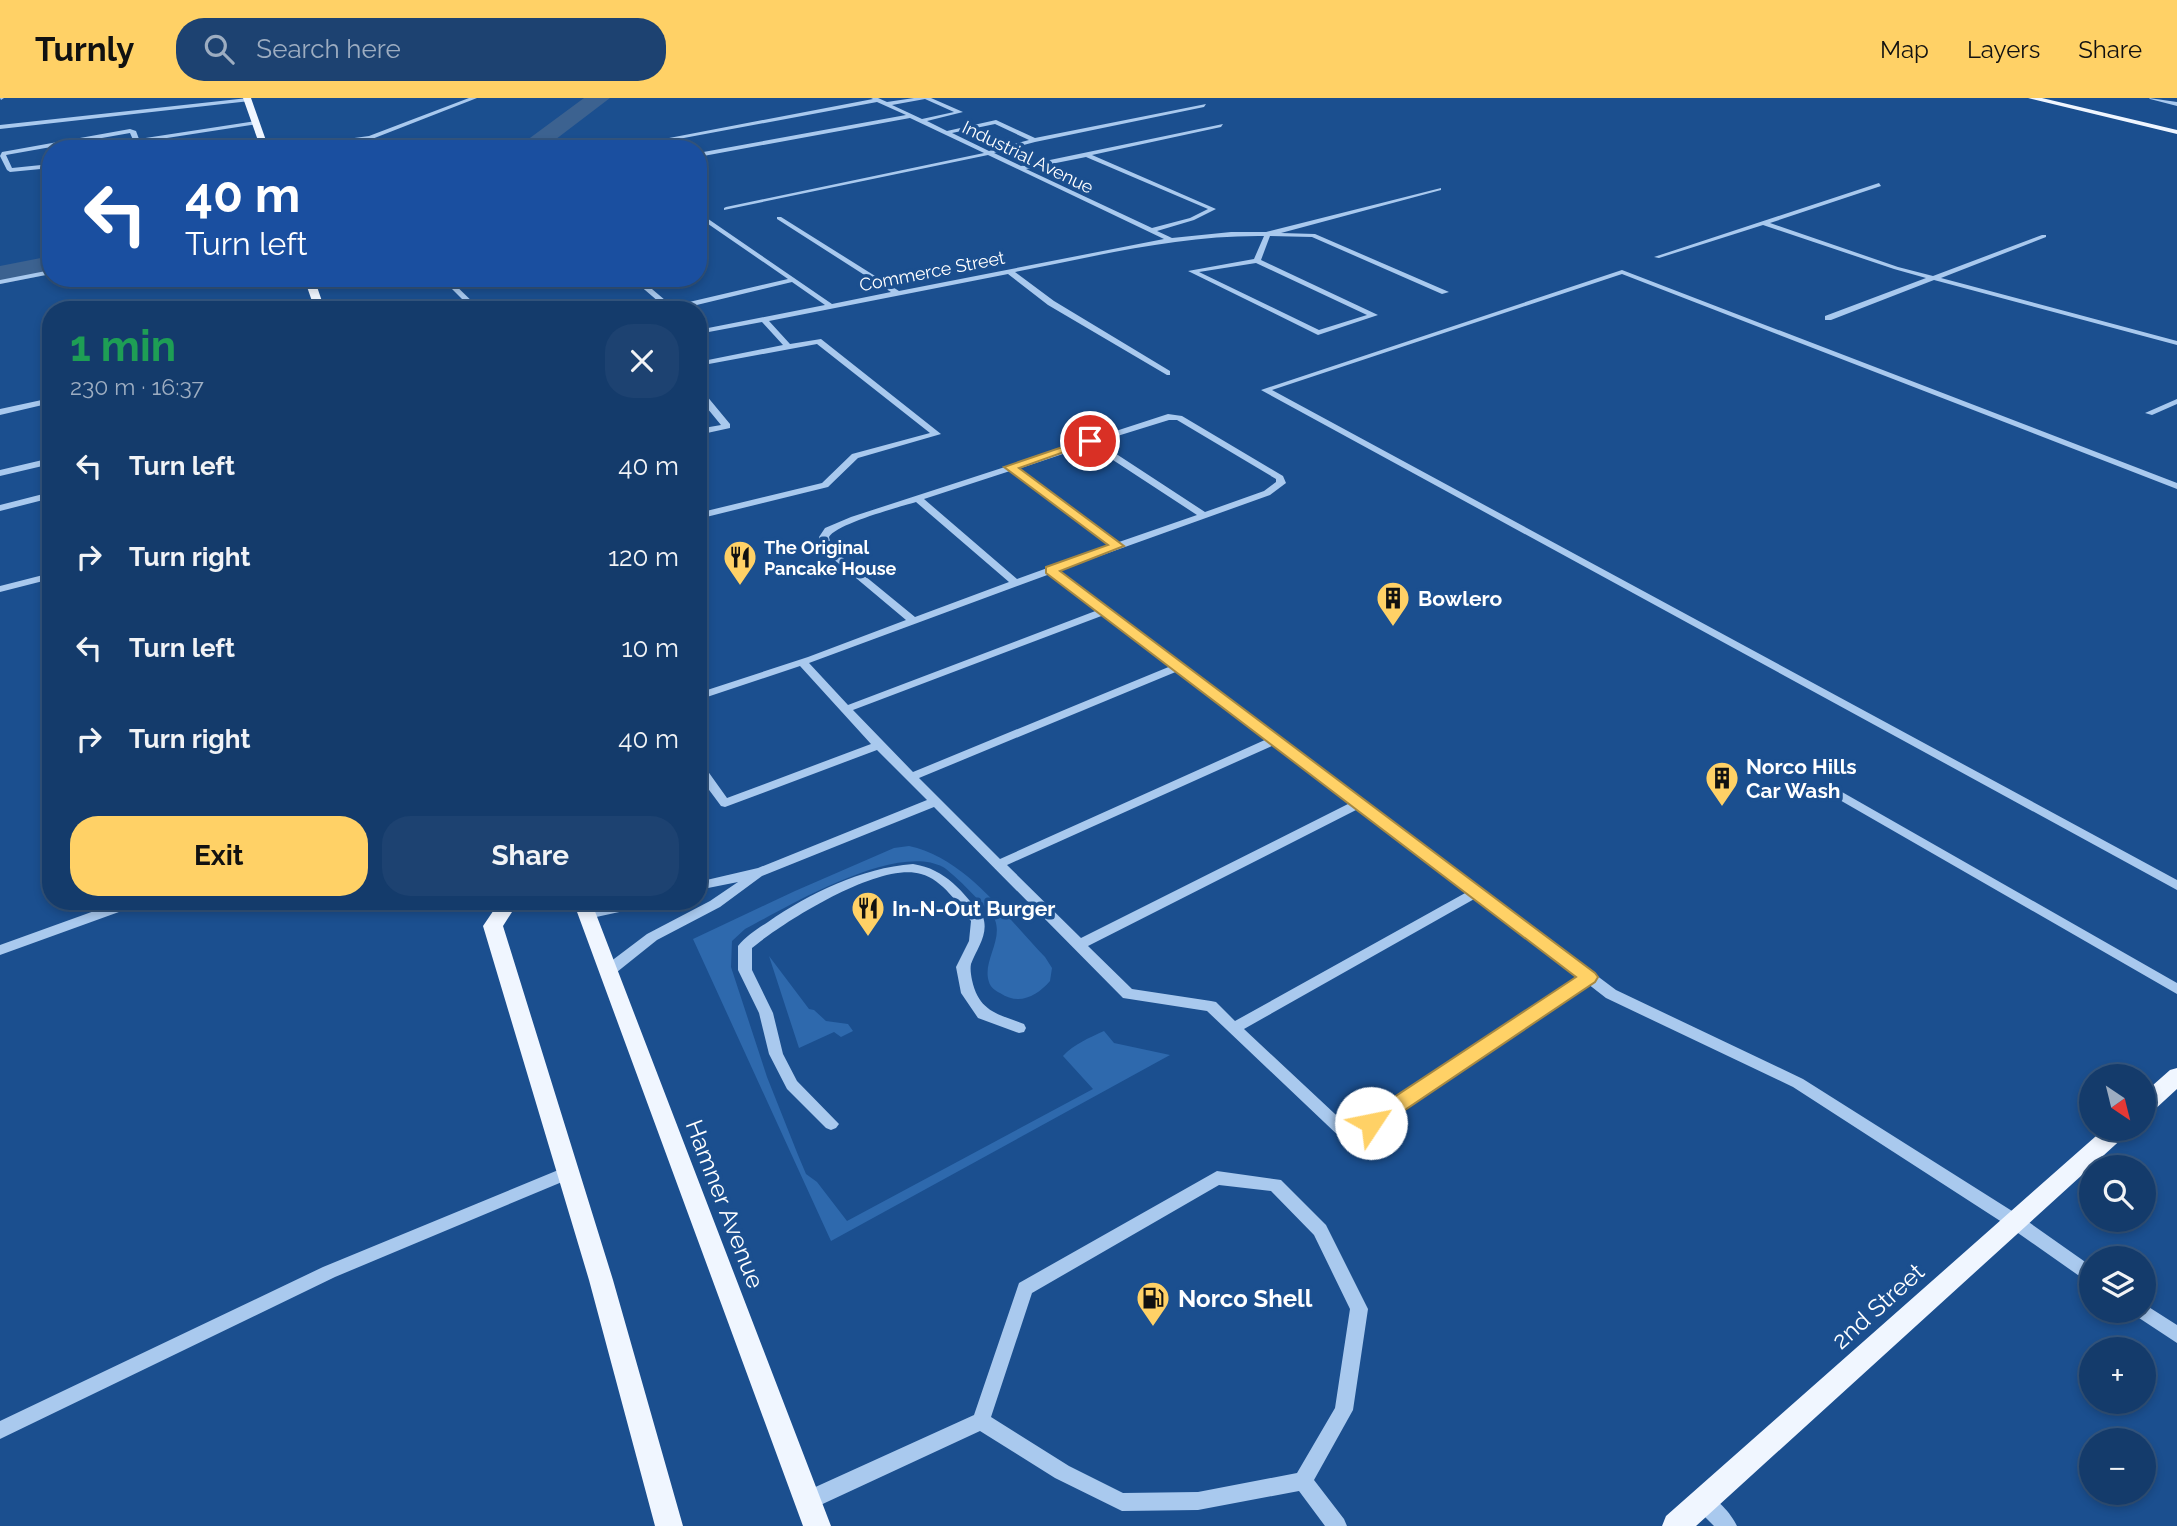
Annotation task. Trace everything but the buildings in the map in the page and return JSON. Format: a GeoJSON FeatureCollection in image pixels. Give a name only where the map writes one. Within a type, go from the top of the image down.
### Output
{"type":"FeatureCollection","features":[{"type":"Feature","properties":{"kind":"main road"},"geometry":{"type":"LineString","coordinates":[[2032,98],[2177,132]]}},
{"type":"Feature","properties":{"kind":"main road"},"geometry":{"type":"LineString","coordinates":[[247,99],[262,140]]}},
{"type":"Feature","properties":{"kind":"main road"},"geometry":{"type":"LineString","coordinates":[[504,910],[493,926],[601,1280],[669,1526]]}},
{"type":"Feature","properties":{"kind":"main road","name":"Hamner Avenue"},"geometry":{"type":"LineString","coordinates":[[585,910],[817,1526]]}},
{"type":"Feature","properties":{"kind":"main road"},"geometry":{"type":"LineString","coordinates":[[2156,1095],[2177,1076]]}},
{"type":"Feature","properties":{"kind":"main road","name":"2nd Street"},"geometry":{"type":"LineString","coordinates":[[1675,1526],[2105,1141]]}},
{"type":"Feature","properties":{"kind":"street"},"geometry":{"type":"LineString","coordinates":[[353,140],[370,138],[474,98]]}},
{"type":"Feature","properties":{"kind":"street"},"geometry":{"type":"LineString","coordinates":[[887,104],[925,98],[960,112],[921,121]]}},
{"type":"Feature","properties":{"kind":"street"},"geometry":{"type":"LineString","coordinates":[[2152,98],[2177,104]]}},
{"type":"Feature","properties":{"kind":"street"},"geometry":{"type":"LineString","coordinates":[[0,127],[247,99]]}},
{"type":"Feature","properties":{"kind":"street"},"geometry":{"type":"LineString","coordinates":[[661,140],[876,99]]}},
{"type":"Feature","properties":{"kind":"street","name":"Industrial Avenue"},"geometry":{"type":"LineString","coordinates":[[876,99],[1171,240]]}},
{"type":"Feature","properties":{"kind":"street"},"geometry":{"type":"LineString","coordinates":[[726,209],[968,159],[1034,140],[1204,105]]}},
{"type":"Feature","properties":{"kind":"street"},"geometry":{"type":"LineString","coordinates":[[707,153],[910,116]]}},
{"type":"Feature","properties":{"kind":"street"},"geometry":{"type":"LineString","coordinates":[[946,133],[996,122],[1034,140]]}},
{"type":"Feature","properties":{"kind":"street"},"geometry":{"type":"LineString","coordinates":[[145,140],[256,123]]}},
{"type":"Feature","properties":{"kind":"street"},"geometry":{"type":"LineString","coordinates":[[1020,168],[1221,125]]}},
{"type":"Feature","properties":{"kind":"street"},"geometry":{"type":"LineString","coordinates":[[80,140],[130,131],[134,132],[138,140]]}},
{"type":"Feature","properties":{"kind":"street"},"geometry":{"type":"LineString","coordinates":[[42,147],[2,154],[10,170],[42,167]]}},
{"type":"Feature","properties":{"kind":"street"},"geometry":{"type":"LineString","coordinates":[[1087,155],[1213,209],[1192,219],[1150,230]]}},
{"type":"Feature","properties":{"kind":"street"},"geometry":{"type":"LineString","coordinates":[[1657,257],[1879,185]]}},
{"type":"Feature","properties":{"kind":"street"},"geometry":{"type":"LineString","coordinates":[[1268,234],[1439,189]]}},
{"type":"Feature","properties":{"kind":"street"},"geometry":{"type":"LineString","coordinates":[[779,218],[897,293]]}},
{"type":"Feature","properties":{"kind":"street"},"geometry":{"type":"LineString","coordinates":[[707,221],[831,306]]}},
{"type":"Feature","properties":{"kind":"street"},"geometry":{"type":"LineString","coordinates":[[1763,223],[1935,278],[2177,343]]}},
{"type":"Feature","properties":{"kind":"street"},"geometry":{"type":"LineString","coordinates":[[1257,261],[1268,234]]}},
{"type":"Feature","properties":{"kind":"street"},"geometry":{"type":"LineString","coordinates":[[1268,234],[1313,235],[1445,292]]}},
{"type":"Feature","properties":{"kind":"street","name":"Commerce Street"},"geometry":{"type":"LineString","coordinates":[[707,330],[1171,240],[1268,234]]}},
{"type":"Feature","properties":{"kind":"street"},"geometry":{"type":"LineString","coordinates":[[1828,318],[2044,236]]}},
{"type":"Feature","properties":{"kind":"street"},"geometry":{"type":"LineString","coordinates":[[1257,261],[1351,304],[1374,315],[1318,333],[1192,271],[1257,261]]}},
{"type":"Feature","properties":{"kind":"street"},"geometry":{"type":"LineString","coordinates":[[1010,272],[1051,303],[1167,373]]}},
{"type":"Feature","properties":{"kind":"street"},"geometry":{"type":"LineString","coordinates":[[2177,486],[1622,272],[1265,390],[2177,886]]}},
{"type":"Feature","properties":{"kind":"street"},"geometry":{"type":"LineString","coordinates":[[0,282],[42,274]]}},
{"type":"Feature","properties":{"kind":"street"},"geometry":{"type":"LineString","coordinates":[[695,301],[793,279]]}},
{"type":"Feature","properties":{"kind":"street"},"geometry":{"type":"LineString","coordinates":[[453,287],[468,301]]}},
{"type":"Feature","properties":{"kind":"street"},"geometry":{"type":"LineString","coordinates":[[645,287],[661,301]]}},
{"type":"Feature","properties":{"kind":"street"},"geometry":{"type":"LineString","coordinates":[[763,319],[789,347]]}},
{"type":"Feature","properties":{"kind":"street"},"geometry":{"type":"LineString","coordinates":[[707,362],[818,341],[937,434],[855,456],[825,485],[707,514]]}},
{"type":"Feature","properties":{"kind":"street"},"geometry":{"type":"LineString","coordinates":[[2149,413],[2177,401]]}},
{"type":"Feature","properties":{"kind":"street"},"geometry":{"type":"LineString","coordinates":[[0,412],[42,402]]}},
{"type":"Feature","properties":{"kind":"street"},"geometry":{"type":"LineString","coordinates":[[707,402],[727,426],[707,430]]}},
{"type":"Feature","properties":{"kind":"street"},"geometry":{"type":"LineString","coordinates":[[707,694],[802,662],[1267,493],[1281,483],[1280,478],[1179,418],[1154,420],[854,519],[828,530],[824,537],[828,550],[913,621]]}},
{"type":"Feature","properties":{"kind":"street"},"geometry":{"type":"LineString","coordinates":[[1090,441],[1204,515]]}},
{"type":"Feature","properties":{"kind":"street"},"geometry":{"type":"LineString","coordinates":[[0,473],[42,463]]}},
{"type":"Feature","properties":{"kind":"street"},"geometry":{"type":"LineString","coordinates":[[1010,467],[1118,546]]}},
{"type":"Feature","properties":{"kind":"street"},"geometry":{"type":"LineString","coordinates":[[0,508],[42,497]]}},
{"type":"Feature","properties":{"kind":"street"},"geometry":{"type":"LineString","coordinates":[[917,498],[1016,583]]}},
{"type":"Feature","properties":{"kind":"street"},"geometry":{"type":"LineString","coordinates":[[1051,570],[1611,994],[1798,1083],[2079,1267]]}},
{"type":"Feature","properties":{"kind":"street"},"geometry":{"type":"LineString","coordinates":[[0,589],[42,578]]}},
{"type":"Feature","properties":{"kind":"street"},"geometry":{"type":"LineString","coordinates":[[846,709],[1105,611]]}},
{"type":"Feature","properties":{"kind":"street"},"geometry":{"type":"LineString","coordinates":[[802,662],[878,745],[1128,994],[1211,1006],[1349,1137],[1589,977]]}},
{"type":"Feature","properties":{"kind":"street"},"geometry":{"type":"LineString","coordinates":[[911,777],[1179,667]]}},
{"type":"Feature","properties":{"kind":"street"},"geometry":{"type":"LineString","coordinates":[[999,864],[1275,740]]}},
{"type":"Feature","properties":{"kind":"street"},"geometry":{"type":"LineString","coordinates":[[707,778],[725,803],[878,745]]}},
{"type":"Feature","properties":{"kind":"street"},"geometry":{"type":"LineString","coordinates":[[1842,796],[2177,989]]}},
{"type":"Feature","properties":{"kind":"street"},"geometry":{"type":"LineString","coordinates":[[707,884],[761,872],[934,802]]}},
{"type":"Feature","properties":{"kind":"street"},"geometry":{"type":"LineString","coordinates":[[1079,945],[1359,803]]}},
{"type":"Feature","properties":{"kind":"street"},"geometry":{"type":"LineString","coordinates":[[831,1124],[792,1085],[776,1054],[766,1013],[746,970],[745,946],[762,930],[801,907],[886,872],[914,868],[936,876],[960,898],[978,920],[976,941],[963,967],[968,993],[983,1014],[1019,1028]]}},
{"type":"Feature","properties":{"kind":"street"},"geometry":{"type":"LineString","coordinates":[[707,908],[761,872]]}},
{"type":"Feature","properties":{"kind":"street"},"geometry":{"type":"LineString","coordinates":[[1234,1028],[1477,892]]}},
{"type":"Feature","properties":{"kind":"street"},"geometry":{"type":"LineString","coordinates":[[0,950],[111,910]]}},
{"type":"Feature","properties":{"kind":"street"},"geometry":{"type":"LineString","coordinates":[[607,972],[652,937],[704,910]]}},
{"type":"Feature","properties":{"kind":"street"},"geometry":{"type":"LineString","coordinates":[[0,1430],[329,1272],[568,1172]]}},
{"type":"Feature","properties":{"kind":"street"},"geometry":{"type":"LineString","coordinates":[[807,1501],[981,1421],[1024,1288],[1217,1178],[1275,1185],[1320,1230],[1359,1309],[1344,1410],[1303,1481],[1198,1501],[1122,1502],[1062,1472],[981,1421]]}},
{"type":"Feature","properties":{"kind":"street"},"geometry":{"type":"LineString","coordinates":[[2156,1321],[2177,1335]]}},
{"type":"Feature","properties":{"kind":"street"},"geometry":{"type":"LineString","coordinates":[[1303,1481],[1337,1526]]}},
{"type":"Feature","properties":{"kind":"street"},"geometry":{"type":"LineString","coordinates":[[1703,1501],[1727,1526]]}},
{"type":"Feature","properties":{"kind":"shaded area"},"geometry":{"type":"Polygon","coordinates":[[[909,846],[949,863],[984,891],[1045,957],[1052,968],[1050,981],[1033,995],[1021,999],[1007,997],[993,989],[988,967],[996,936],[995,920],[948,870],[923,862],[898,863],[842,880],[745,929],[732,941],[731,967],[767,1077],[798,1155],[806,1174],[817,1182],[847,1221],[1093,1089],[1063,1056],[1087,1039],[1104,1031],[1114,1043],[1170,1055],[831,1241],[693,939],[894,848],[909,846]]]}},
{"type":"Feature","properties":{"kind":"shaded area"},"geometry":{"type":"Polygon","coordinates":[[[769,956],[809,1009],[826,1021],[848,1024],[853,1031],[841,1037],[834,1032],[799,1048],[769,956]]]}},
{"type":"Feature","properties":{"kind":"waterway"},"geometry":{"type":"LineString","coordinates":[[540,140],[599,98]]}},
{"type":"Feature","properties":{"kind":"waterway"},"geometry":{"type":"LineString","coordinates":[[0,275],[42,267]]}},
{"type":"Feature","properties":{"kind":"place","name":"The Original Pancake House"},"geometry":{"type":"Point","coordinates":[740,587]}},
{"type":"Feature","properties":{"kind":"place","name":"Bowlero"},"geometry":{"type":"Point","coordinates":[1393,628]}},
{"type":"Feature","properties":{"kind":"place","name":"Norco Hills Car Wash"},"geometry":{"type":"Point","coordinates":[1722,808]}},
{"type":"Feature","properties":{"kind":"place","name":"In-N-Out Burger"},"geometry":{"type":"Point","coordinates":[868,938]}},
{"type":"Feature","properties":{"kind":"place","name":"Norco Shell"},"geometry":{"type":"Point","coordinates":[1153,1328]}},
{"type":"Feature","properties":{"kind":"route"},"geometry":{"type":"LineString","coordinates":[[1090,441],[1010,467],[1118,546],[1051,570],[1589,977],[1371,1123]]}}]}
